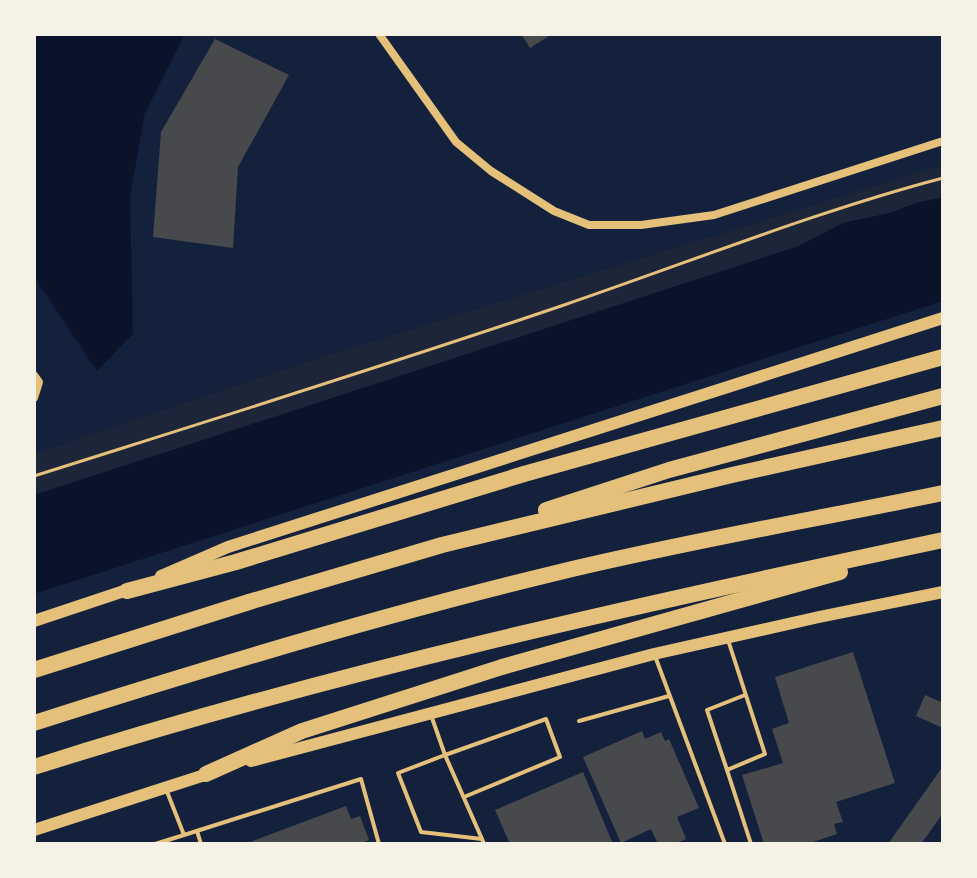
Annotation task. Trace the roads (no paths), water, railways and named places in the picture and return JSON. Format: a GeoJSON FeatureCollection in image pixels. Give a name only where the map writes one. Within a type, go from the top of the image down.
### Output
{"type":"FeatureCollection","features":[{"type":"Feature","properties":{"kind":"highway"},"geometry":{"type":"LineString","coordinates":[[127,591],[236,562],[524,474],[943,357]]}},
{"type":"Feature","properties":{"kind":"highway"},"geometry":{"type":"LineString","coordinates":[[34,670],[442,545],[669,470],[943,396]]}},
{"type":"Feature","properties":{"kind":"highway"},"geometry":{"type":"LineString","coordinates":[[442,545],[943,428]]}},
{"type":"Feature","properties":{"kind":"highway"},"geometry":{"type":"LineString","coordinates":[[34,723],[275,649],[567,570],[943,493]]}},
{"type":"Feature","properties":{"kind":"highway"},"geometry":{"type":"LineString","coordinates":[[34,767],[127,737],[420,657],[717,588],[943,541]]}},
{"type":"Feature","properties":{"kind":"highway"},"geometry":{"type":"LineString","coordinates":[[206,774],[302,731],[487,672],[943,541]]}},
{"type":"Feature","properties":{"kind":"main road"},"geometry":{"type":"LineString","coordinates":[[34,621],[127,591],[228,547],[943,318]]}},
{"type":"Feature","properties":{"kind":"main road"},"geometry":{"type":"LineString","coordinates":[[34,830],[206,774],[430,712],[654,654],[943,592]]}},
{"type":"Feature","properties":{"kind":"street"},"geometry":{"type":"LineString","coordinates":[[379,34],[456,142],[491,171],[554,211],[589,225],[641,225],[714,215],[943,141]]}},
{"type":"Feature","properties":{"kind":"street"},"geometry":{"type":"LineString","coordinates":[[34,398],[36,378]]}},
{"type":"Feature","properties":{"kind":"lane"},"geometry":{"type":"LineString","coordinates":[[727,637],[765,754],[727,770]]}},
{"type":"Feature","properties":{"kind":"lane"},"geometry":{"type":"LineString","coordinates":[[654,654],[725,844]]}},
{"type":"Feature","properties":{"kind":"lane"},"geometry":{"type":"LineString","coordinates":[[745,695],[707,710],[751,844]]}},
{"type":"Feature","properties":{"kind":"lane"},"geometry":{"type":"LineString","coordinates":[[579,721],[669,696]]}},
{"type":"Feature","properties":{"kind":"lane"},"geometry":{"type":"LineString","coordinates":[[430,712],[483,842]]}},
{"type":"Feature","properties":{"kind":"lane"},"geometry":{"type":"LineString","coordinates":[[464,797],[560,757],[546,719],[398,773],[421,832],[483,842]]}},
{"type":"Feature","properties":{"kind":"lane"},"geometry":{"type":"LineString","coordinates":[[157,844],[361,779],[379,844]]}},
{"type":"Feature","properties":{"kind":"lane"},"geometry":{"type":"LineString","coordinates":[[165,787],[184,835]]}},
{"type":"Feature","properties":{"kind":"lane"},"geometry":{"type":"LineString","coordinates":[[197,831],[201,844]]}}]}
